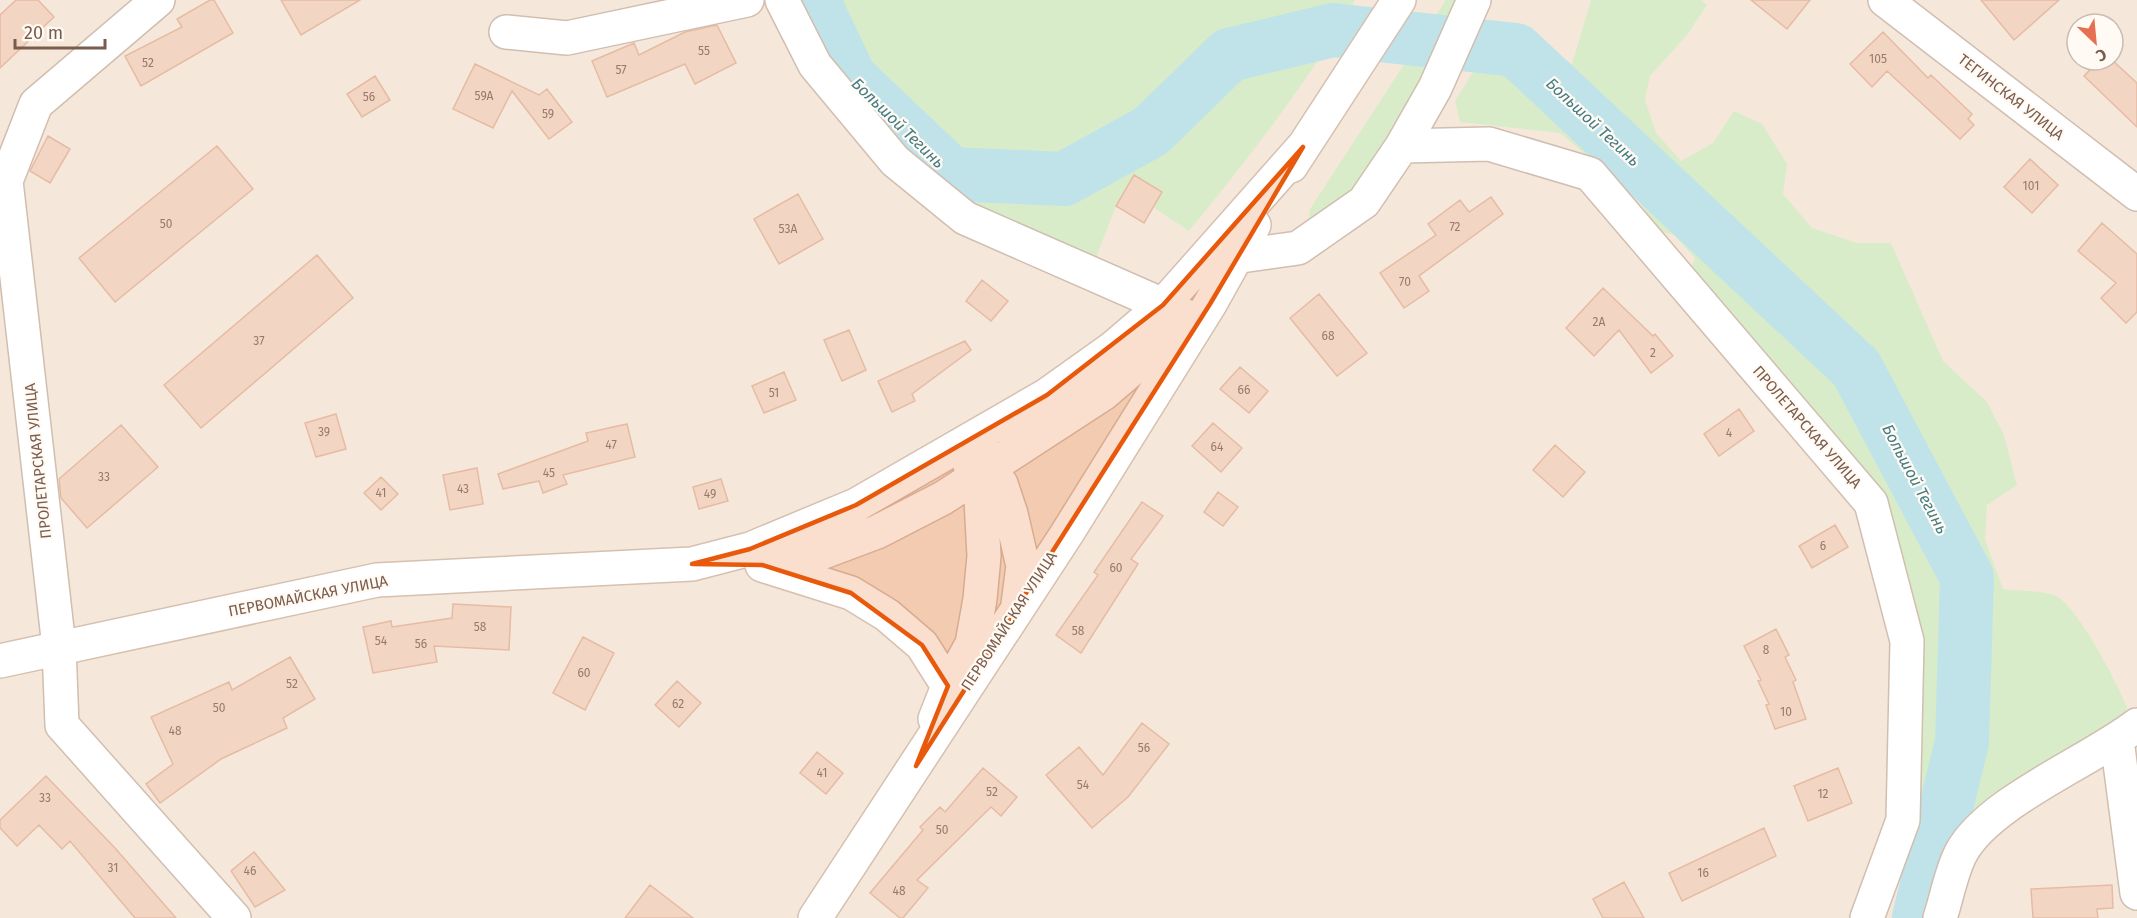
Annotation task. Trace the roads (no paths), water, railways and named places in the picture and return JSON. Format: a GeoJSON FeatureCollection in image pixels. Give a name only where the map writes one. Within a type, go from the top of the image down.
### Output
{"type":"FeatureCollection","features":[{"type":"Feature","properties":{"kind":"street","name":"ПРОЛЕТАРСКАЯ УЛИЦА"},"geometry":{"type":"LineString","coordinates":[[158,0],[36,104],[6,181],[59,647],[62,725],[234,918]]}},
{"type":"Feature","properties":{"kind":"street"},"geometry":{"type":"LineString","coordinates":[[506,32],[567,38],[747,0]]}},
{"type":"Feature","properties":{"kind":"street"},"geometry":{"type":"LineString","coordinates":[[782,0],[815,65],[895,161],[965,218],[1163,305]]}},
{"type":"Feature","properties":{"kind":"street","name":"ПЕРВОМАЙСКАЯ УЛИЦА"},"geometry":{"type":"LineString","coordinates":[[916,765],[1018,609],[1210,304],[1234,257],[1399,0]]}},
{"type":"Feature","properties":{"kind":"street"},"geometry":{"type":"LineString","coordinates":[[756,557],[820,553],[877,532],[943,498],[1048,432],[1103,394],[1146,357],[1196,306],[1234,257],[1298,248],[1364,202],[1402,146],[1435,88],[1474,0]]}},
{"type":"Feature","properties":{"kind":"street","name":"ТЕГИНСКАЯ УЛИЦА"},"geometry":{"type":"LineString","coordinates":[[1885,0],[2137,194]]}},
{"type":"Feature","properties":{"kind":"street","name":"ПРОЛЕТАРСКАЯ УЛИЦА"},"geometry":{"type":"LineString","coordinates":[[1402,146],[1489,144],[1590,174],[1871,503],[1907,641],[1903,820],[1867,918]]}},
{"type":"Feature","properties":{"kind":"street","name":"ПЕРВОМАЙСКАЯ УЛИЦА"},"geometry":{"type":"LineString","coordinates":[[0,661],[377,580],[693,564],[756,557],[856,505],[1017,413],[1113,348],[1163,305],[1303,147]]}},
{"type":"Feature","properties":{"kind":"street"},"geometry":{"type":"LineString","coordinates":[[948,686],[972,644],[980,599],[984,556],[980,481],[996,439],[1017,413]]}},
{"type":"Feature","properties":{"kind":"street"},"geometry":{"type":"LineString","coordinates":[[897,482],[939,467],[969,465],[994,474],[1001,484],[1011,514],[1023,566],[1018,609]]}},
{"type":"Feature","properties":{"kind":"street","name":"ПЕРВОМАЙСКАЯ УЛИЦА"},"geometry":{"type":"LineString","coordinates":[[756,557],[851,593],[887,615],[922,645],[948,686],[916,765]]}},
{"type":"Feature","properties":{"kind":"street"},"geometry":{"type":"LineString","coordinates":[[1940,918],[1961,852],[1992,815],[2127,733],[2137,893]]}},
{"type":"Feature","properties":{"kind":"street"},"geometry":{"type":"LineString","coordinates":[[815,918],[916,765]]}},
{"type":"Feature","properties":{"kind":"waterway","name":"Большой Тегинь"},"geometry":{"type":"LineString","coordinates":[[813,0],[850,78],[951,174],[1064,179],[1151,131],[1229,55],[1333,30],[1516,50],[1856,368],[1967,577],[1962,742],[1919,918]]}}]}
